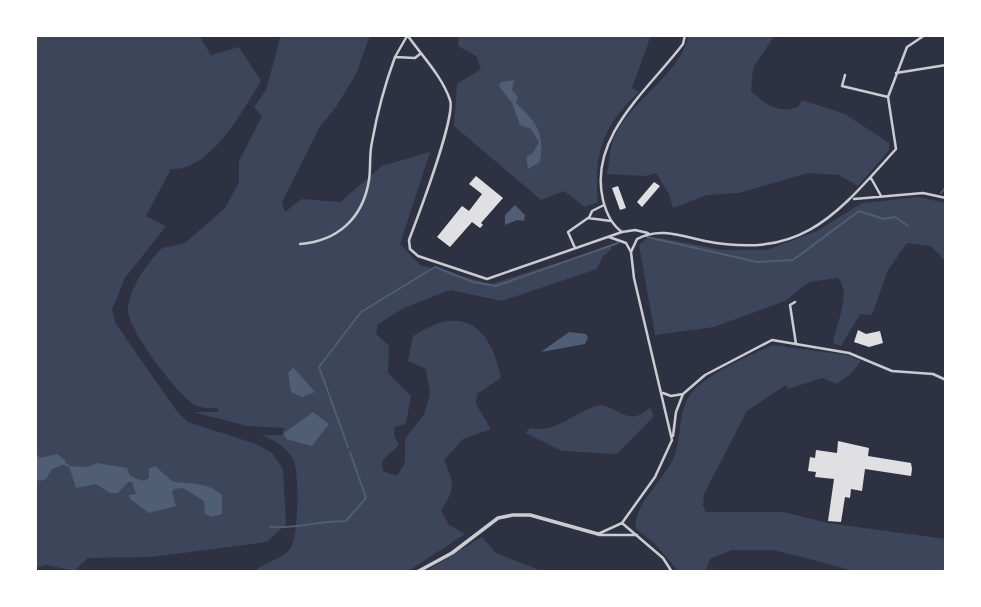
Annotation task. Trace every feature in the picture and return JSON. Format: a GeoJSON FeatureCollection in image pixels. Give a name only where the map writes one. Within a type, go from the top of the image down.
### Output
{"type":"FeatureCollection","features":[{"type":"Feature","properties":{"kind":"street"},"geometry":{"type":"LineString","coordinates":[[300,244],[332,237],[348,226],[362,208],[370,177],[372,137],[395,57],[408,35],[435,72],[451,102],[447,125],[408,240],[410,249],[418,256],[487,279],[606,236],[635,230],[751,247],[796,238],[854,199],[896,149],[888,97],[907,47],[925,35]]}},
{"type":"Feature","properties":{"kind":"street"},"geometry":{"type":"LineString","coordinates":[[622,232],[611,221],[599,184],[607,144],[634,103],[683,44],[685,35]]}},
{"type":"Feature","properties":{"kind":"street"},"geometry":{"type":"LineString","coordinates":[[395,57],[415,58],[420,54]]}},
{"type":"Feature","properties":{"kind":"street"},"geometry":{"type":"LineString","coordinates":[[897,73],[904,74],[946,65]]}},
{"type":"Feature","properties":{"kind":"street"},"geometry":{"type":"LineString","coordinates":[[845,75],[842,86],[888,97]]}},
{"type":"Feature","properties":{"kind":"street"},"geometry":{"type":"LineString","coordinates":[[870,177],[881,196]]}},
{"type":"Feature","properties":{"kind":"street"},"geometry":{"type":"LineString","coordinates":[[854,199],[923,193],[946,198]]}},
{"type":"Feature","properties":{"kind":"street"},"geometry":{"type":"LineString","coordinates":[[575,248],[568,232],[588,218],[592,211],[604,205]]}},
{"type":"Feature","properties":{"kind":"street"},"geometry":{"type":"LineString","coordinates":[[588,218],[611,221]]}},
{"type":"Feature","properties":{"kind":"street"},"geometry":{"type":"LineString","coordinates":[[631,252],[637,239],[648,233]]}},
{"type":"Feature","properties":{"kind":"street"},"geometry":{"type":"LineString","coordinates":[[606,236],[626,243],[631,252],[634,278],[672,440]]}},
{"type":"Feature","properties":{"kind":"street"},"geometry":{"type":"LineString","coordinates":[[795,302],[790,305],[796,344]]}},
{"type":"Feature","properties":{"kind":"street"},"geometry":{"type":"LineString","coordinates":[[598,534],[622,523],[655,477],[672,440],[676,412],[683,394],[705,375],[772,340],[849,353],[892,371],[933,374],[946,380]]}},
{"type":"Feature","properties":{"kind":"street"},"geometry":{"type":"LineString","coordinates":[[661,392],[671,396],[683,394]]}},
{"type":"Feature","properties":{"kind":"street"},"geometry":{"type":"LineString","coordinates":[[417,572],[452,553],[498,518],[513,514],[530,515],[598,534],[637,535]]}},
{"type":"Feature","properties":{"kind":"street"},"geometry":{"type":"LineString","coordinates":[[622,523],[663,558],[672,572]]}},
{"type":"Feature","properties":{"kind":"shaded area"},"geometry":{"type":"Polygon","coordinates":[[[35,35],[199,35],[211,55],[239,47],[261,81],[235,122],[212,150],[199,161],[171,169],[146,216],[166,226],[125,278],[112,309],[116,324],[176,410],[188,422],[256,444],[272,453],[283,469],[286,524],[267,542],[152,557],[88,558],[74,571],[47,565],[35,568],[35,35]]]}},
{"type":"Feature","properties":{"kind":"shaded area"},"geometry":{"type":"Polygon","coordinates":[[[281,35],[370,35],[356,74],[336,107],[319,128],[282,202],[285,212],[302,199],[340,202],[382,166],[430,152],[400,244],[420,265],[491,284],[611,246],[597,269],[502,301],[450,290],[404,308],[378,324],[376,334],[389,346],[388,373],[411,396],[406,424],[395,427],[394,436],[399,445],[382,461],[383,471],[397,476],[405,463],[405,439],[424,414],[430,395],[426,369],[408,361],[413,336],[446,321],[471,325],[490,344],[501,378],[477,394],[476,404],[491,429],[463,439],[444,460],[452,486],[441,510],[448,524],[465,534],[407,572],[254,572],[286,553],[293,543],[297,520],[294,461],[280,445],[261,435],[282,435],[284,428],[247,426],[193,412],[219,412],[217,408],[195,405],[177,389],[154,361],[130,318],[128,309],[132,292],[151,261],[162,248],[185,243],[225,208],[239,182],[239,161],[262,116],[254,107],[266,90],[281,35]]]}},
{"type":"Feature","properties":{"kind":"shaded area"},"geometry":{"type":"Polygon","coordinates":[[[459,35],[651,35],[632,88],[639,92],[617,116],[603,142],[597,170],[598,202],[585,207],[564,191],[541,200],[454,126],[457,84],[481,69],[476,56],[458,46],[459,35]]]}},
{"type":"Feature","properties":{"kind":"shaded area"},"geometry":{"type":"Polygon","coordinates":[[[689,35],[775,35],[753,68],[751,91],[767,104],[777,108],[798,107],[802,100],[845,114],[889,143],[889,150],[858,186],[839,175],[808,173],[739,193],[707,195],[673,208],[669,194],[656,173],[646,176],[607,174],[611,147],[617,131],[674,65],[689,35]]]}},
{"type":"Feature","properties":{"kind":"shaded area"},"geometry":{"type":"Polygon","coordinates":[[[514,80],[512,90],[518,97],[516,103],[534,122],[540,135],[540,162],[528,169],[526,157],[532,154],[539,142],[531,129],[520,125],[512,103],[499,86],[501,82],[514,80]]]}},
{"type":"Feature","properties":{"kind":"shaded area"},"geometry":{"type":"Polygon","coordinates":[[[918,197],[946,203],[946,262],[931,246],[907,243],[888,270],[872,315],[860,314],[841,346],[833,343],[844,292],[838,278],[809,282],[785,301],[714,327],[655,335],[639,245],[646,239],[661,238],[723,250],[767,250],[817,231],[862,203],[918,197]]]}},
{"type":"Feature","properties":{"kind":"shaded area"},"geometry":{"type":"Polygon","coordinates":[[[515,205],[525,215],[524,221],[517,220],[505,225],[505,215],[515,205]]]}},
{"type":"Feature","properties":{"kind":"shaded area"},"geometry":{"type":"Polygon","coordinates":[[[569,332],[586,334],[588,338],[585,344],[541,352],[569,332]]]}},
{"type":"Feature","properties":{"kind":"shaded area"},"geometry":{"type":"Polygon","coordinates":[[[772,345],[847,355],[861,361],[851,374],[836,384],[822,378],[788,389],[786,385],[747,411],[704,494],[703,506],[706,512],[784,512],[828,523],[946,539],[946,572],[851,570],[774,550],[732,550],[710,559],[705,572],[679,572],[655,544],[636,529],[638,512],[675,454],[682,414],[689,396],[713,375],[772,345]]]}},
{"type":"Feature","properties":{"kind":"shaded area"},"geometry":{"type":"Polygon","coordinates":[[[293,367],[315,392],[302,397],[291,392],[288,373],[293,367]]]}},
{"type":"Feature","properties":{"kind":"shaded area"},"geometry":{"type":"Polygon","coordinates":[[[602,405],[631,417],[650,408],[654,416],[617,454],[562,451],[525,433],[530,428],[550,428],[592,407],[602,405]]]}},
{"type":"Feature","properties":{"kind":"shaded area"},"geometry":{"type":"Polygon","coordinates":[[[313,412],[329,424],[312,446],[286,439],[284,433],[313,412]]]}},
{"type":"Feature","properties":{"kind":"shaded area"},"geometry":{"type":"Polygon","coordinates":[[[35,453],[40,458],[57,454],[66,461],[65,464],[52,469],[46,479],[40,481],[35,479],[35,453]]]}},
{"type":"Feature","properties":{"kind":"shaded area"},"geometry":{"type":"Polygon","coordinates":[[[97,463],[127,468],[130,476],[144,481],[149,478],[149,469],[155,466],[172,481],[210,487],[222,495],[222,514],[212,517],[205,514],[204,501],[183,488],[174,489],[172,492],[176,506],[149,513],[130,499],[129,495],[136,494],[132,482],[128,482],[118,493],[110,493],[96,484],[76,488],[69,466],[88,467],[97,463]]]}},
{"type":"Feature","properties":{"kind":"shaded area"},"geometry":{"type":"Polygon","coordinates":[[[482,537],[496,553],[544,572],[424,572],[482,537]]]}},
{"type":"Feature","properties":{"kind":"building"},"geometry":{"type":"Polygon","coordinates":[[[476,176],[503,198],[481,223],[483,225],[480,228],[472,222],[450,247],[437,237],[462,206],[469,211],[482,194],[469,184],[476,176]]]}},
{"type":"Feature","properties":{"kind":"building"},"geometry":{"type":"Polygon","coordinates":[[[654,182],[660,186],[642,207],[637,202],[654,182]]]}},
{"type":"Feature","properties":{"kind":"building"},"geometry":{"type":"Polygon","coordinates":[[[618,186],[626,208],[620,210],[612,188],[618,186]]]}},
{"type":"Feature","properties":{"kind":"building"},"geometry":{"type":"Polygon","coordinates":[[[858,330],[866,334],[880,331],[883,343],[869,347],[854,342],[858,330]]]}},
{"type":"Feature","properties":{"kind":"building"},"geometry":{"type":"Polygon","coordinates":[[[838,441],[869,448],[868,456],[911,463],[912,469],[911,476],[865,469],[862,491],[851,489],[850,498],[845,497],[841,522],[828,521],[834,479],[815,477],[816,472],[808,471],[810,457],[815,458],[816,450],[837,453],[838,441]]]}},
{"type":"Feature","properties":{"kind":"waterway"},"geometry":{"type":"LineString","coordinates":[[941,193],[945,188],[946,175]]}},
{"type":"Feature","properties":{"kind":"waterway"},"geometry":{"type":"LineString","coordinates":[[647,237],[757,262],[793,260],[859,211],[884,219],[895,217],[908,226]]}},
{"type":"Feature","properties":{"kind":"waterway"},"geometry":{"type":"LineString","coordinates":[[348,447],[319,367],[361,312],[435,267],[473,282],[496,286],[618,243]]}},
{"type":"Feature","properties":{"kind":"waterway"},"geometry":{"type":"LineString","coordinates":[[270,527],[346,521],[366,498],[350,452]]}},
{"type":"Feature","properties":{"kind":"waterway"},"geometry":{"type":"LineString","coordinates":[[65,464],[69,466]]}}]}
